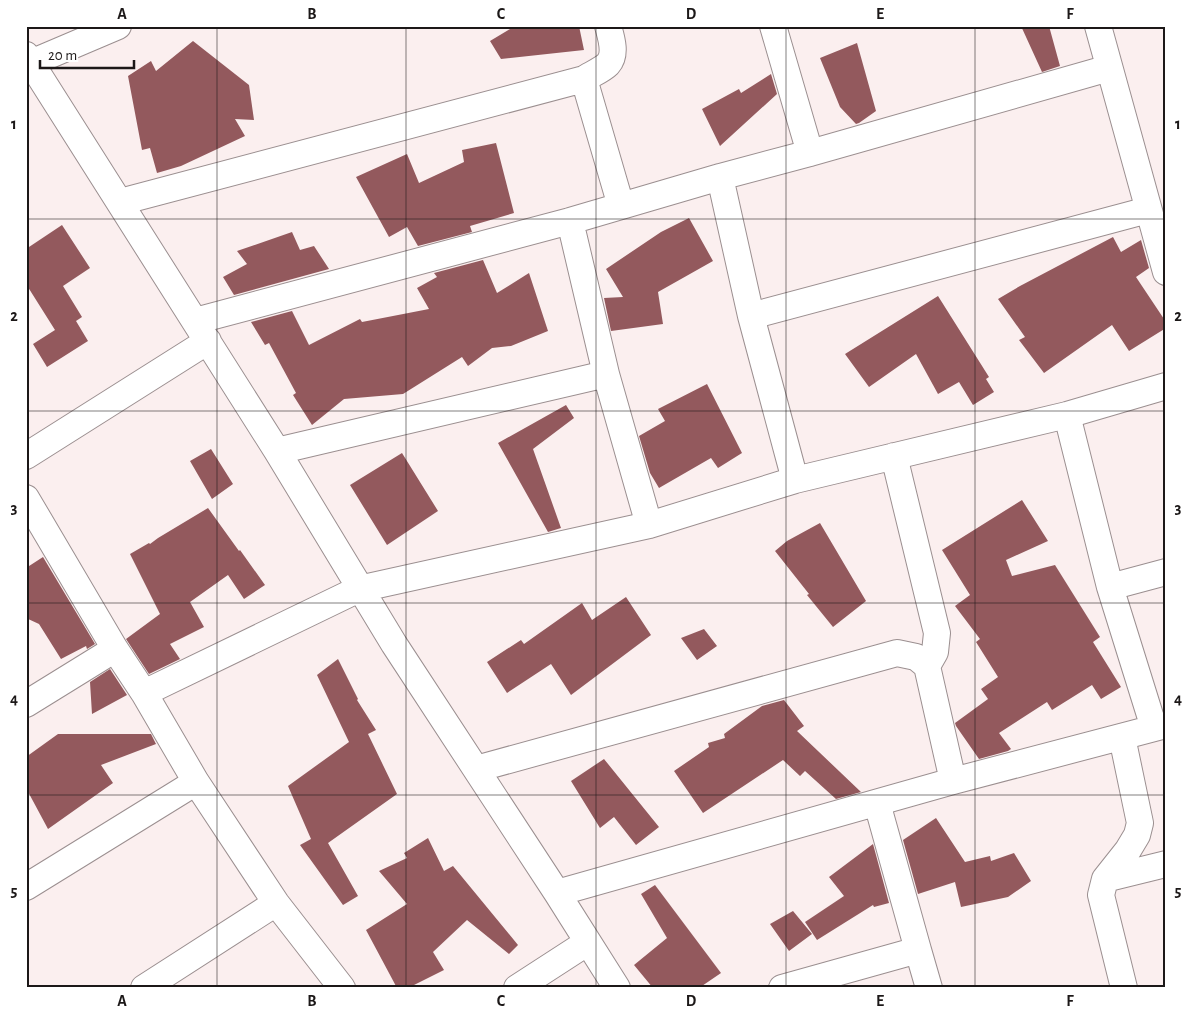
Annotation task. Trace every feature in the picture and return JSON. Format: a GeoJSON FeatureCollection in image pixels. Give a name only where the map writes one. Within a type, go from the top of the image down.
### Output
{"type":"FeatureCollection","features":[{"type":"Feature","properties":{"kind":"street"},"geometry":{"type":"LineString","coordinates":[[118,26],[28,61],[120,202],[277,451],[394,644],[617,988]]}},
{"type":"Feature","properties":{"kind":"street"},"geometry":{"type":"LineString","coordinates":[[120,202],[584,79],[608,64],[613,52],[613,44],[608,26]]}},
{"type":"Feature","properties":{"kind":"street"},"geometry":{"type":"LineString","coordinates":[[773,26],[810,153]]}},
{"type":"Feature","properties":{"kind":"street"},"geometry":{"type":"LineString","coordinates":[[1098,26],[1166,272]]}},
{"type":"Feature","properties":{"kind":"street"},"geometry":{"type":"LineString","coordinates":[[26,456],[201,331],[720,176],[810,153],[1109,68]]}},
{"type":"Feature","properties":{"kind":"street"},"geometry":{"type":"LineString","coordinates":[[584,79],[621,206]]}},
{"type":"Feature","properties":{"kind":"street"},"geometry":{"type":"LineString","coordinates":[[720,176],[751,316],[795,480]]}},
{"type":"Feature","properties":{"kind":"street"},"geometry":{"type":"LineString","coordinates":[[751,316],[1148,210]]}},
{"type":"Feature","properties":{"kind":"street"},"geometry":{"type":"LineString","coordinates":[[570,220],[606,374],[649,525]]}},
{"type":"Feature","properties":{"kind":"street"},"geometry":{"type":"LineString","coordinates":[[277,451],[606,374]]}},
{"type":"Feature","properties":{"kind":"street"},"geometry":{"type":"LineString","coordinates":[[144,693],[360,589],[649,525],[795,480],[1067,415],[1166,386]]}},
{"type":"Feature","properties":{"kind":"street"},"geometry":{"type":"LineString","coordinates":[[556,893],[953,781],[1160,727],[1110,588],[1067,415]]}},
{"type":"Feature","properties":{"kind":"street"},"geometry":{"type":"LineString","coordinates":[[894,456],[937,634],[935,652],[927,666]]}},
{"type":"Feature","properties":{"kind":"street"},"geometry":{"type":"LineString","coordinates":[[26,498],[196,782],[276,903],[342,988]]}},
{"type":"Feature","properties":{"kind":"street"},"geometry":{"type":"LineString","coordinates":[[1110,588],[1166,572]]}},
{"type":"Feature","properties":{"kind":"street"},"geometry":{"type":"LineString","coordinates":[[26,704],[115,649]]}},
{"type":"Feature","properties":{"kind":"street"},"geometry":{"type":"LineString","coordinates":[[476,769],[897,653],[916,657],[927,666],[953,781]]}},
{"type":"Feature","properties":{"kind":"street"},"geometry":{"type":"LineString","coordinates":[[1122,737],[1140,823],[1137,835],[1128,850],[1105,879],[1101,895],[1124,988]]}},
{"type":"Feature","properties":{"kind":"street"},"geometry":{"type":"LineString","coordinates":[[26,887],[196,782]]}},
{"type":"Feature","properties":{"kind":"street"},"geometry":{"type":"LineString","coordinates":[[877,803],[929,988]]}},
{"type":"Feature","properties":{"kind":"street"},"geometry":{"type":"LineString","coordinates":[[1105,879],[1166,864]]}},
{"type":"Feature","properties":{"kind":"street"},"geometry":{"type":"LineString","coordinates":[[144,988],[276,903]]}},
{"type":"Feature","properties":{"kind":"street"},"geometry":{"type":"LineString","coordinates":[[517,988],[588,942]]}},
{"type":"Feature","properties":{"kind":"street"},"geometry":{"type":"LineString","coordinates":[[782,988],[918,950]]}},
{"type":"Feature","properties":{"kind":"building"},"geometry":{"type":"Polygon","coordinates":[[[515,26],[579,26],[584,50],[501,59],[490,41],[515,26]]]}},
{"type":"Feature","properties":{"kind":"building"},"geometry":{"type":"Polygon","coordinates":[[[1021,26],[1049,26],[1060,66],[1042,72],[1021,26]]]}},
{"type":"Feature","properties":{"kind":"building"},"geometry":{"type":"Polygon","coordinates":[[[193,41],[249,85],[254,120],[235,119],[245,136],[181,166],[157,173],[150,148],[142,150],[128,76],[151,61],[156,71],[193,41]]]}},
{"type":"Feature","properties":{"kind":"building"},"geometry":{"type":"Polygon","coordinates":[[[857,43],[876,111],[856,124],[840,107],[820,58],[857,43]]]}},
{"type":"Feature","properties":{"kind":"building"},"geometry":{"type":"Polygon","coordinates":[[[771,74],[777,94],[720,146],[702,109],[739,89],[741,93],[771,74]]]}},
{"type":"Feature","properties":{"kind":"building"},"geometry":{"type":"Polygon","coordinates":[[[496,143],[514,213],[470,226],[472,232],[418,246],[407,227],[389,237],[356,177],[407,154],[419,183],[464,162],[462,150],[496,143]]]}},
{"type":"Feature","properties":{"kind":"building"},"geometry":{"type":"Polygon","coordinates":[[[689,218],[713,261],[658,292],[663,324],[611,331],[604,298],[623,297],[606,269],[661,232],[689,218]]]}},
{"type":"Feature","properties":{"kind":"building"},"geometry":{"type":"Polygon","coordinates":[[[62,225],[90,268],[63,286],[82,317],[76,321],[88,341],[47,367],[33,344],[55,330],[26,284],[26,249],[62,225]]]}},
{"type":"Feature","properties":{"kind":"building"},"geometry":{"type":"Polygon","coordinates":[[[292,232],[300,250],[314,246],[329,269],[234,295],[223,277],[247,264],[237,251],[292,232]]]}},
{"type":"Feature","properties":{"kind":"building"},"geometry":{"type":"Polygon","coordinates":[[[1113,237],[1121,252],[1141,240],[1149,268],[1136,277],[1166,322],[1166,328],[1129,351],[1112,325],[1044,373],[1019,340],[1025,337],[998,299],[1113,237]]]}},
{"type":"Feature","properties":{"kind":"building"},"geometry":{"type":"Polygon","coordinates":[[[483,260],[497,293],[529,273],[548,331],[511,346],[492,348],[468,366],[462,357],[403,394],[344,399],[312,425],[293,395],[296,393],[269,343],[265,345],[251,322],[292,311],[309,345],[360,319],[362,322],[429,309],[417,288],[437,277],[434,273],[483,260]]]}},
{"type":"Feature","properties":{"kind":"building"},"geometry":{"type":"Polygon","coordinates":[[[938,296],[989,377],[986,379],[994,392],[973,405],[959,382],[938,394],[916,354],[869,387],[845,354],[938,296]]]}},
{"type":"Feature","properties":{"kind":"building"},"geometry":{"type":"Polygon","coordinates":[[[707,384],[742,453],[718,468],[711,458],[659,488],[650,473],[639,436],[665,421],[658,409],[707,384]]]}},
{"type":"Feature","properties":{"kind":"building"},"geometry":{"type":"Polygon","coordinates":[[[566,405],[574,418],[533,449],[561,528],[548,532],[498,443],[566,405]]]}},
{"type":"Feature","properties":{"kind":"building"},"geometry":{"type":"Polygon","coordinates":[[[211,449],[233,484],[212,499],[190,461],[211,449]]]}},
{"type":"Feature","properties":{"kind":"building"},"geometry":{"type":"Polygon","coordinates":[[[402,453],[438,511],[387,545],[350,485],[402,453]]]}},
{"type":"Feature","properties":{"kind":"building"},"geometry":{"type":"Polygon","coordinates":[[[1022,500],[1048,541],[1006,560],[1012,576],[1055,565],[1100,637],[1093,642],[1121,687],[1101,699],[1092,685],[1052,710],[1047,702],[999,733],[1011,749],[979,759],[955,723],[988,699],[981,689],[998,677],[976,642],[980,639],[955,606],[970,595],[942,550],[1022,500]]]}},
{"type":"Feature","properties":{"kind":"building"},"geometry":{"type":"Polygon","coordinates":[[[208,508],[265,585],[244,599],[228,575],[190,602],[204,627],[170,644],[180,659],[149,674],[126,639],[160,614],[130,554],[150,544],[208,508]]]}},
{"type":"Feature","properties":{"kind":"building"},"geometry":{"type":"Polygon","coordinates":[[[820,523],[866,601],[833,627],[775,551],[787,541],[820,523]]]}},
{"type":"Feature","properties":{"kind":"building"},"geometry":{"type":"Polygon","coordinates":[[[43,557],[95,644],[87,649],[86,646],[61,659],[39,624],[26,618],[26,568],[43,557]]]}},
{"type":"Feature","properties":{"kind":"building"},"geometry":{"type":"Polygon","coordinates":[[[626,597],[651,635],[571,695],[551,664],[507,693],[487,662],[521,640],[524,644],[582,603],[592,620],[626,597]]]}},
{"type":"Feature","properties":{"kind":"building"},"geometry":{"type":"Polygon","coordinates":[[[704,629],[717,646],[697,660],[681,638],[704,629]]]}},
{"type":"Feature","properties":{"kind":"building"},"geometry":{"type":"Polygon","coordinates":[[[338,659],[357,700],[376,730],[368,734],[397,794],[328,843],[358,896],[343,905],[300,845],[311,839],[288,786],[349,742],[317,675],[338,659]]]}},
{"type":"Feature","properties":{"kind":"building"},"geometry":{"type":"Polygon","coordinates":[[[110,669],[127,695],[92,714],[90,682],[110,669]]]}},
{"type":"Feature","properties":{"kind":"building"},"geometry":{"type":"Polygon","coordinates":[[[784,700],[804,726],[797,731],[861,792],[836,799],[805,771],[800,776],[783,760],[703,813],[674,771],[709,747],[708,743],[725,738],[724,734],[762,706],[784,700]]]}},
{"type":"Feature","properties":{"kind":"building"},"geometry":{"type":"Polygon","coordinates":[[[58,734],[151,734],[156,744],[101,765],[113,783],[48,829],[26,788],[26,757],[58,734]]]}},
{"type":"Feature","properties":{"kind":"building"},"geometry":{"type":"Polygon","coordinates":[[[604,759],[659,827],[636,845],[614,817],[600,828],[571,781],[604,759]]]}},
{"type":"Feature","properties":{"kind":"building"},"geometry":{"type":"Polygon","coordinates":[[[936,818],[965,862],[990,856],[991,861],[1014,853],[1031,881],[1008,897],[961,907],[955,882],[918,894],[903,840],[936,818]]]}},
{"type":"Feature","properties":{"kind":"building"},"geometry":{"type":"Polygon","coordinates":[[[428,838],[444,871],[453,866],[518,945],[509,954],[467,920],[433,952],[444,970],[408,988],[397,988],[366,930],[407,904],[379,871],[407,858],[404,853],[428,838]]]}},
{"type":"Feature","properties":{"kind":"building"},"geometry":{"type":"Polygon","coordinates":[[[873,844],[889,903],[874,907],[873,905],[817,940],[805,922],[844,896],[829,877],[873,844]]]}},
{"type":"Feature","properties":{"kind":"building"},"geometry":{"type":"Polygon","coordinates":[[[655,885],[721,973],[699,988],[653,988],[634,965],[667,938],[641,894],[655,885]]]}},
{"type":"Feature","properties":{"kind":"building"},"geometry":{"type":"Polygon","coordinates":[[[793,911],[812,934],[789,951],[770,924],[793,911]]]}}]}
